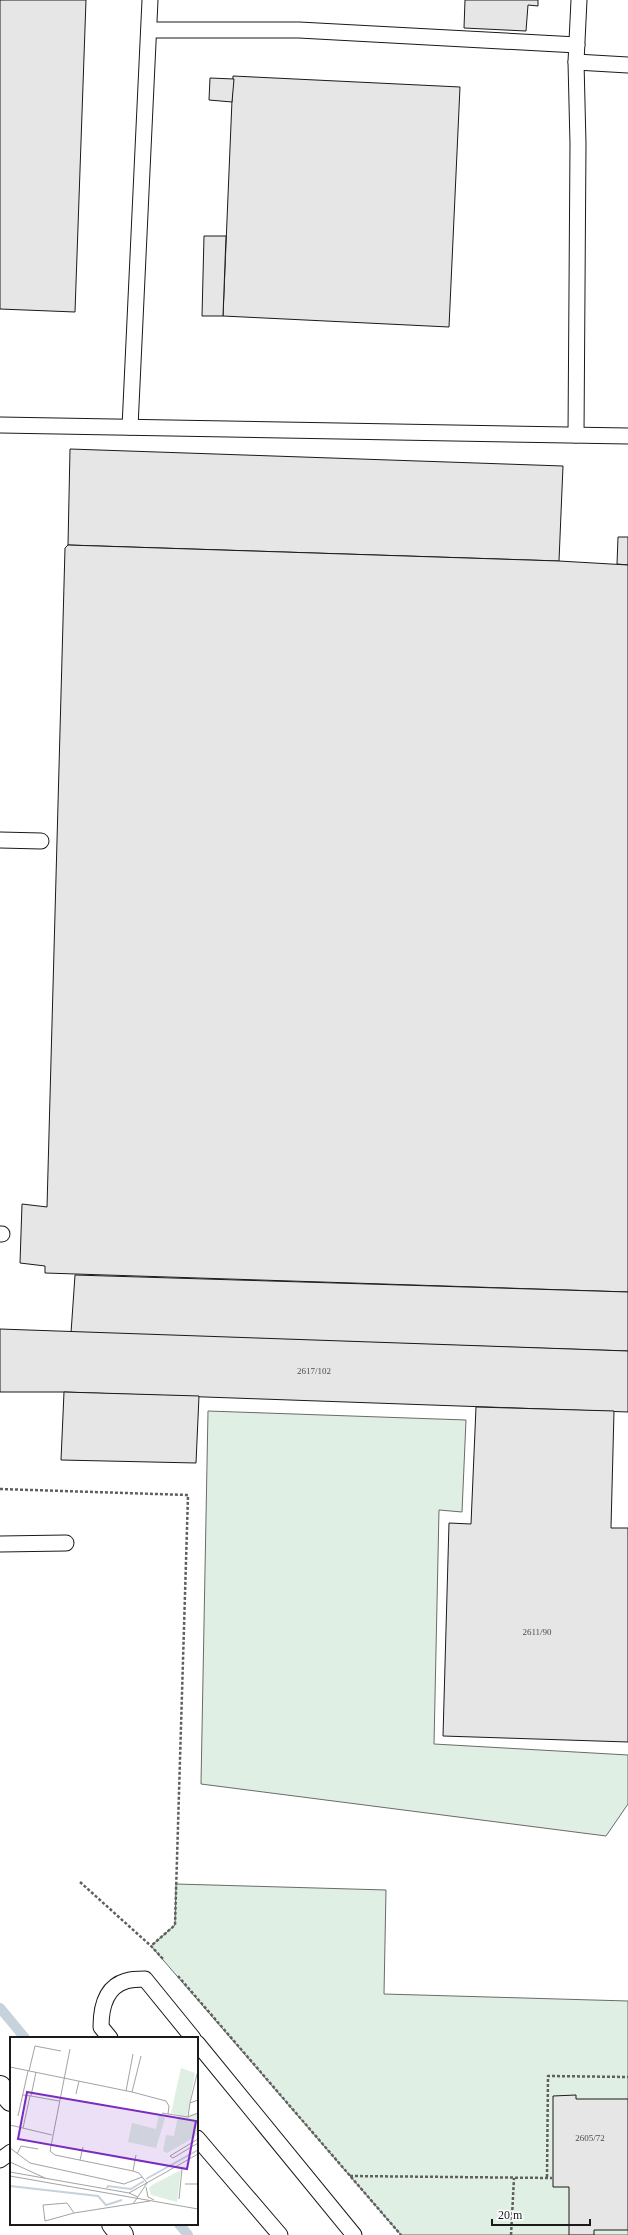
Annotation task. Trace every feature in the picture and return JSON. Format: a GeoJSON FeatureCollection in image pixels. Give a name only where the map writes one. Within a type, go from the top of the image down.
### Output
{"type":"FeatureCollection","features":[{"type":"Feature","properties":{"kind":"street"},"geometry":{"type":"LineString","coordinates":[[0,2087],[10,2099]]}},
{"type":"Feature","properties":{"kind":"street"},"geometry":{"type":"LineString","coordinates":[[114,2225],[122,2235]]}},
{"type":"Feature","properties":{"kind":"lane"},"geometry":{"type":"LineString","coordinates":[[130,427],[150,0]]}},
{"type":"Feature","properties":{"kind":"lane"},"geometry":{"type":"LineString","coordinates":[[576,435],[578,152],[576,62],[579,0]]}},
{"type":"Feature","properties":{"kind":"lane"},"geometry":{"type":"LineString","coordinates":[[149,30],[299,30],[577,45]]}},
{"type":"Feature","properties":{"kind":"lane"},"geometry":{"type":"LineString","coordinates":[[576,62],[628,65]]}},
{"type":"Feature","properties":{"kind":"lane"},"geometry":{"type":"LineString","coordinates":[[0,425],[628,436]]}},
{"type":"Feature","properties":{"kind":"lane"},"geometry":{"type":"LineString","coordinates":[[0,840],[41,841]]}},
{"type":"Feature","properties":{"kind":"lane"},"geometry":{"type":"LineString","coordinates":[[0,1544],[66,1543]]}},
{"type":"Feature","properties":{"kind":"lane"},"geometry":{"type":"LineString","coordinates":[[109,2037],[101,2027],[102,2006],[111,1992],[125,1981],[145,1979],[192,2037]]}},
{"type":"Feature","properties":{"kind":"lane"},"geometry":{"type":"LineString","coordinates":[[198,2043],[354,2235]]}},
{"type":"Feature","properties":{"kind":"lane"},"geometry":{"type":"LineString","coordinates":[[198,2139],[280,2235]]}},
{"type":"Feature","properties":{"kind":"lane"},"geometry":{"type":"LineString","coordinates":[[0,2160],[10,2153]]}},
{"type":"Feature","properties":{"kind":"path"},"geometry":{"type":"LineString","coordinates":[[0,1488],[188,1495],[175,1925],[151,1946]]}},
{"type":"Feature","properties":{"kind":"path"},"geometry":{"type":"LineString","coordinates":[[80,1882],[151,1946],[167,1964]]}},
{"type":"Feature","properties":{"kind":"path"},"geometry":{"type":"LineString","coordinates":[[177,1976],[401,2235]]}},
{"type":"Feature","properties":{"kind":"path"},"geometry":{"type":"LineString","coordinates":[[546,2178],[548,2076],[628,2077]]}},
{"type":"Feature","properties":{"kind":"path"},"geometry":{"type":"LineString","coordinates":[[350,2176],[552,2178]]}},
{"type":"Feature","properties":{"kind":"path"},"geometry":{"type":"LineString","coordinates":[[511,2235],[514,2177]]}},
{"type":"Feature","properties":{"kind":"green space"},"geometry":{"type":"Polygon","coordinates":[[[208,1411],[466,1420],[462,1512],[439,1510],[434,1744],[628,1755],[628,1804],[606,1836],[201,1784],[208,1411]]]}},
{"type":"Feature","properties":{"kind":"green space"},"geometry":{"type":"Polygon","coordinates":[[[176,1884],[386,1890],[384,1994],[628,2001],[628,2235],[401,2235],[151,1946],[175,1925],[176,1884]]]}},
{"type":"Feature","properties":{"kind":"building"},"geometry":{"type":"Polygon","coordinates":[[[0,0],[86,0],[75,312],[0,309],[0,0]]]}},
{"type":"Feature","properties":{"kind":"building"},"geometry":{"type":"Polygon","coordinates":[[[465,0],[538,0],[538,6],[528,5],[526,31],[464,28],[465,0]]]}},
{"type":"Feature","properties":{"kind":"building"},"geometry":{"type":"Polygon","coordinates":[[[233,76],[460,87],[449,327],[223,316],[233,76]]]}},
{"type":"Feature","properties":{"kind":"building"},"geometry":{"type":"Polygon","coordinates":[[[210,78],[234,79],[232,102],[209,100],[210,78]]]}},
{"type":"Feature","properties":{"kind":"building"},"geometry":{"type":"Polygon","coordinates":[[[204,236],[226,236],[223,316],[202,316],[204,236]]]}},
{"type":"Feature","properties":{"kind":"building"},"geometry":{"type":"Polygon","coordinates":[[[70,449],[563,466],[559,561],[68,545],[70,449]]]}},
{"type":"Feature","properties":{"kind":"building"},"geometry":{"type":"Polygon","coordinates":[[[618,537],[628,537],[628,565],[617,564],[618,537]]]}},
{"type":"Feature","properties":{"kind":"building"},"geometry":{"type":"Polygon","coordinates":[[[68,545],[559,561],[628,565],[628,1292],[45,1273],[45,1266],[20,1263],[22,1204],[47,1207],[65,548],[68,545]]]}},
{"type":"Feature","properties":{"kind":"building"},"geometry":{"type":"Polygon","coordinates":[[[75,1275],[628,1292],[628,1351],[71,1333],[75,1275]]]}},
{"type":"Feature","properties":{"kind":"building"},"geometry":{"type":"Polygon","coordinates":[[[0,1329],[628,1351],[628,1412],[64,1392],[0,1392],[0,1329]]]}},
{"type":"Feature","properties":{"kind":"building"},"geometry":{"type":"Polygon","coordinates":[[[64,1392],[199,1396],[196,1463],[61,1460],[64,1392]]]}},
{"type":"Feature","properties":{"kind":"building"},"geometry":{"type":"Polygon","coordinates":[[[476,1407],[614,1411],[611,1528],[628,1528],[628,1742],[443,1736],[449,1523],[471,1524],[476,1407]]]}},
{"type":"Feature","properties":{"kind":"building"},"geometry":{"type":"Polygon","coordinates":[[[576,2095],[576,2099],[628,2099],[628,2230],[594,2230],[594,2235],[569,2235],[569,2187],[553,2187],[553,2096],[576,2095]]]}},
{"type":"Feature","properties":{"kind":"waterway"},"geometry":{"type":"LineString","coordinates":[[0,2008],[24,2037]]}},
{"type":"Feature","properties":{"kind":"waterway"},"geometry":{"type":"LineString","coordinates":[[180,2225],[188,2235]]}}]}
